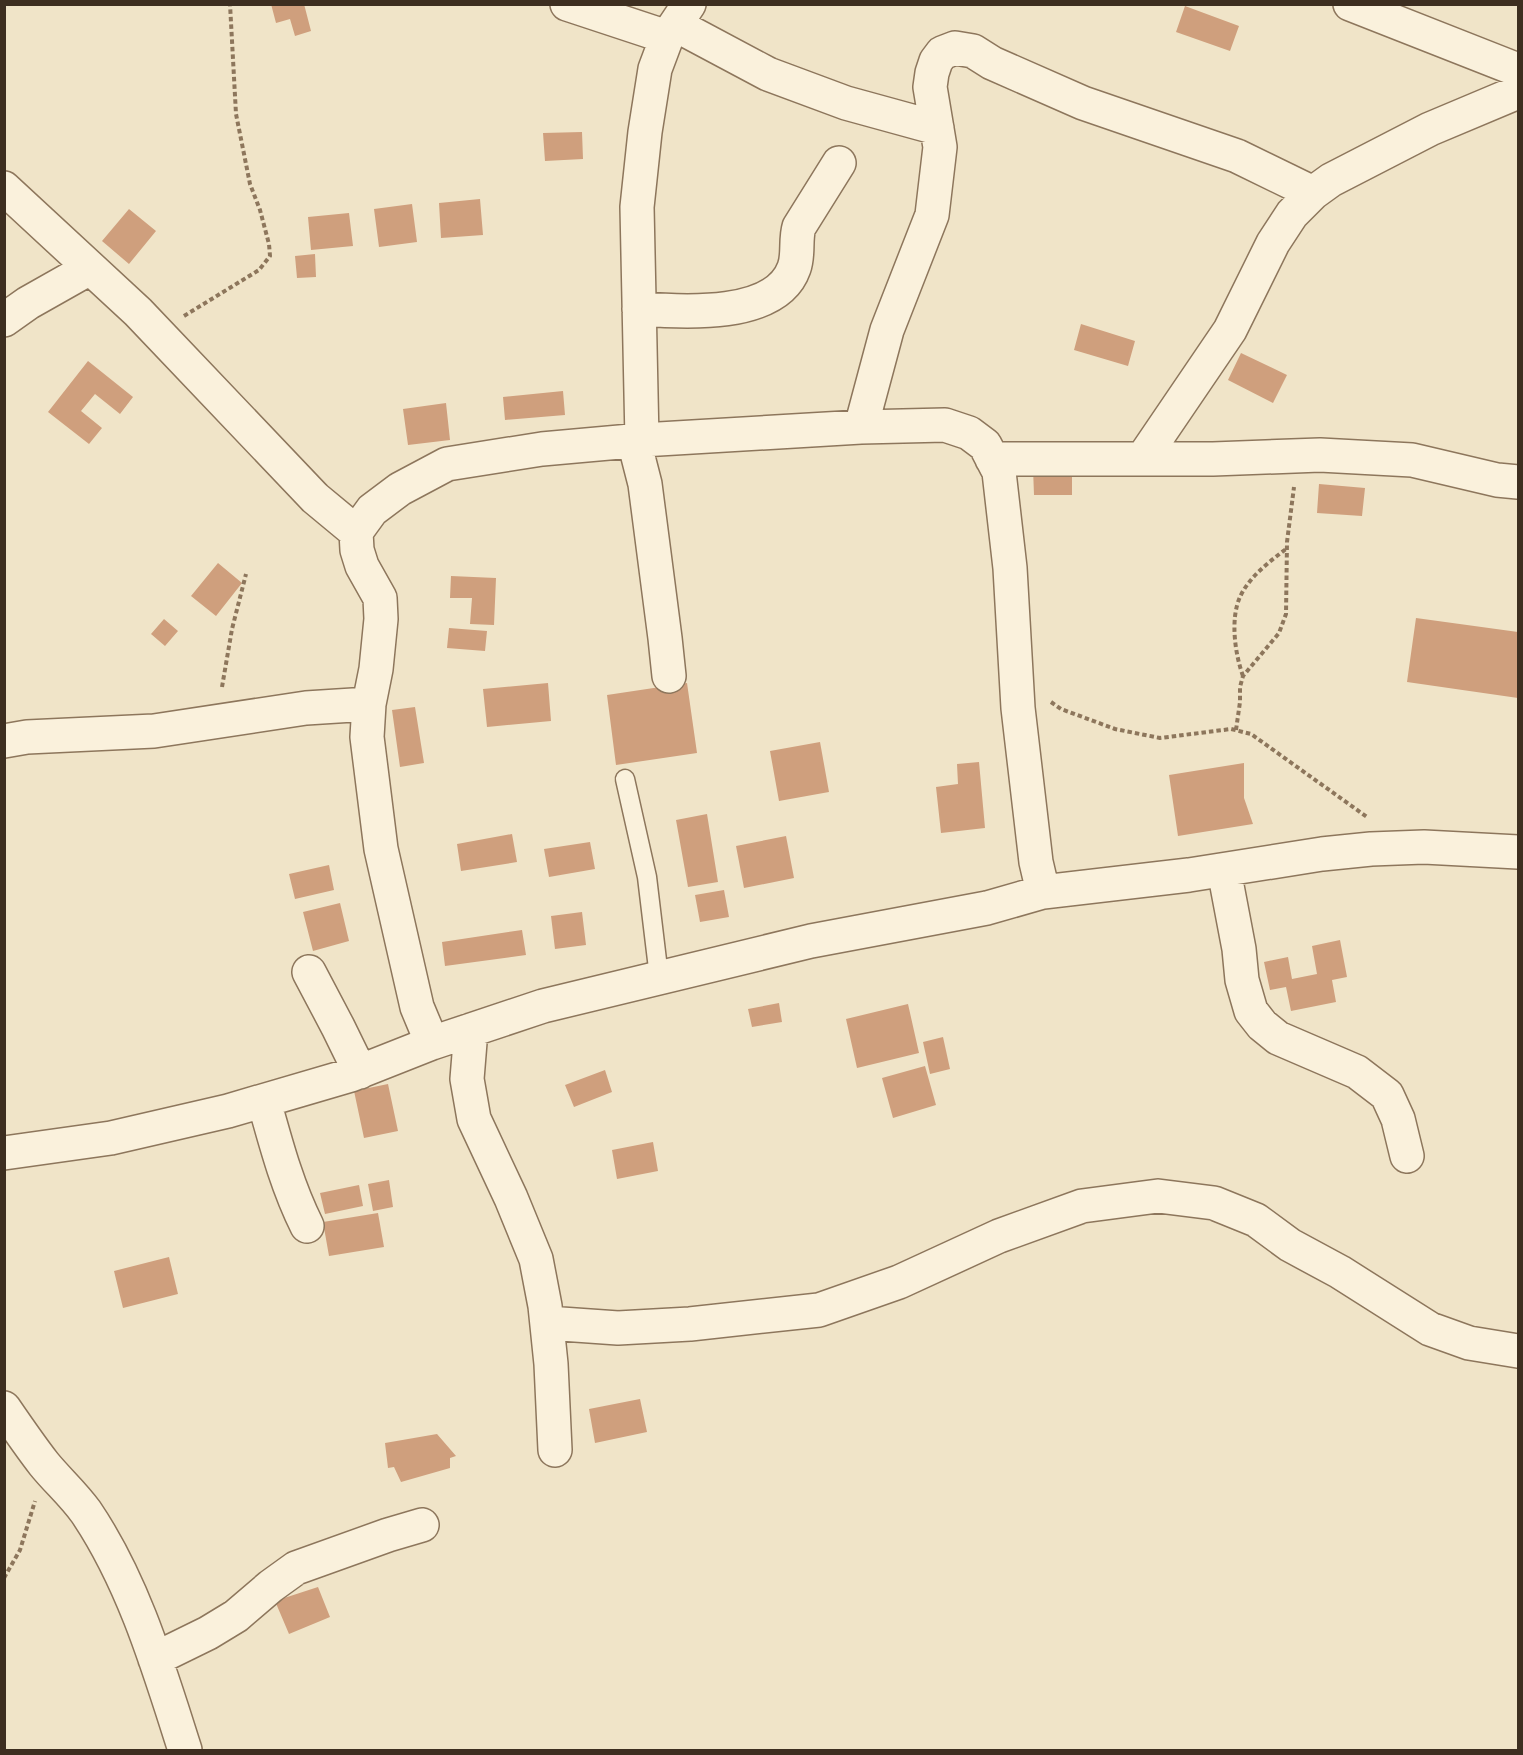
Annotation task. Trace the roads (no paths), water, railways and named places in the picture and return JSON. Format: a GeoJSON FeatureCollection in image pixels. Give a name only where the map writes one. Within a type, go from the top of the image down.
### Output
{"type":"FeatureCollection","features":[{"type":"Feature","properties":{"kind":"street"},"geometry":{"type":"LineString","coordinates":[[567,4],[677,22],[768,74],[846,103],[937,128]]}},
{"type":"Feature","properties":{"kind":"street"},"geometry":{"type":"LineString","coordinates":[[1350,4],[1518,70]]}},
{"type":"Feature","properties":{"kind":"street"},"geometry":{"type":"LineString","coordinates":[[669,676],[638,441],[637,207],[655,69],[677,22]]}},
{"type":"Feature","properties":{"kind":"street"},"geometry":{"type":"LineString","coordinates":[[861,427],[888,330],[932,215],[940,147],[930,87],[936,61],[942,53],[955,48],[973,51],[992,63],[1083,103],[1237,156],[1313,193]]}},
{"type":"Feature","properties":{"kind":"street"},"geometry":{"type":"LineString","coordinates":[[1143,458],[1230,330],[1273,243],[1292,214],[1313,193],[1332,180],[1430,129],[1518,92]]}},
{"type":"Feature","properties":{"kind":"street"},"geometry":{"type":"LineString","coordinates":[[639,309],[686,312],[723,310],[764,299],[773,293],[782,286],[794,268],[799,227],[839,163]]}},
{"type":"Feature","properties":{"kind":"street"},"geometry":{"type":"LineString","coordinates":[[4,188],[158,332],[315,498],[356,532]]}},
{"type":"Feature","properties":{"kind":"street"},"geometry":{"type":"LineString","coordinates":[[4,320],[28,303],[90,268]]}},
{"type":"Feature","properties":{"kind":"street"},"geometry":{"type":"LineString","coordinates":[[432,1043],[417,1007],[381,849],[367,737],[369,704],[376,669],[381,619],[380,598],[362,566],[357,550],[356,532],[372,510],[400,489],[447,464],[542,449],[861,427],[945,425],[969,433],[985,445],[999,472],[1010,568],[1018,708],[1036,862],[1043,892]]}},
{"type":"Feature","properties":{"kind":"street"},"geometry":{"type":"LineString","coordinates":[[992,459],[1213,459],[1320,454],[1412,460],[1497,480],[1518,482]]}},
{"type":"Feature","properties":{"kind":"street"},"geometry":{"type":"LineString","coordinates":[[4,741],[27,737],[154,730],[306,708],[369,704]]}},
{"type":"Feature","properties":{"kind":"street"},"geometry":{"type":"LineString","coordinates":[[4,1153],[111,1138],[228,1111],[360,1072],[432,1043],[543,1006],[811,940],[987,908],[1043,892],[1224,870],[1322,854],[1401,847],[1518,852]]}},
{"type":"Feature","properties":{"kind":"street"},"geometry":{"type":"LineString","coordinates":[[1224,870],[1239,949],[1242,980],[1251,1011],[1262,1025],[1278,1038],[1357,1072],[1387,1095],[1398,1119],[1407,1156]]}},
{"type":"Feature","properties":{"kind":"street"},"geometry":{"type":"LineString","coordinates":[[309,972],[339,1026],[360,1072]]}},
{"type":"Feature","properties":{"kind":"street"},"geometry":{"type":"LineString","coordinates":[[471,1030],[466,1079],[474,1119],[511,1198],[536,1259],[547,1323],[555,1450]]}},
{"type":"Feature","properties":{"kind":"street"},"geometry":{"type":"LineString","coordinates":[[264,1101],[284,1172],[307,1226]]}},
{"type":"Feature","properties":{"kind":"street"},"geometry":{"type":"LineString","coordinates":[[547,1323],[618,1328],[690,1324],[819,1310],[898,1282],[999,1236],[1082,1206],[1158,1196],[1214,1203],[1256,1220],[1290,1245],[1340,1272],[1430,1329],[1469,1342],[1518,1351]]}},
{"type":"Feature","properties":{"kind":"street"},"geometry":{"type":"LineString","coordinates":[[4,1408],[46,1466],[61,1480],[85,1511],[112,1555],[155,1659],[185,1750]]}},
{"type":"Feature","properties":{"kind":"street"},"geometry":{"type":"LineString","coordinates":[[155,1659],[208,1634],[236,1617],[271,1586],[296,1568],[422,1525]]}},
{"type":"Feature","properties":{"kind":"lane"},"geometry":{"type":"LineString","coordinates":[[625,779],[647,877],[659,977]]}}]}
